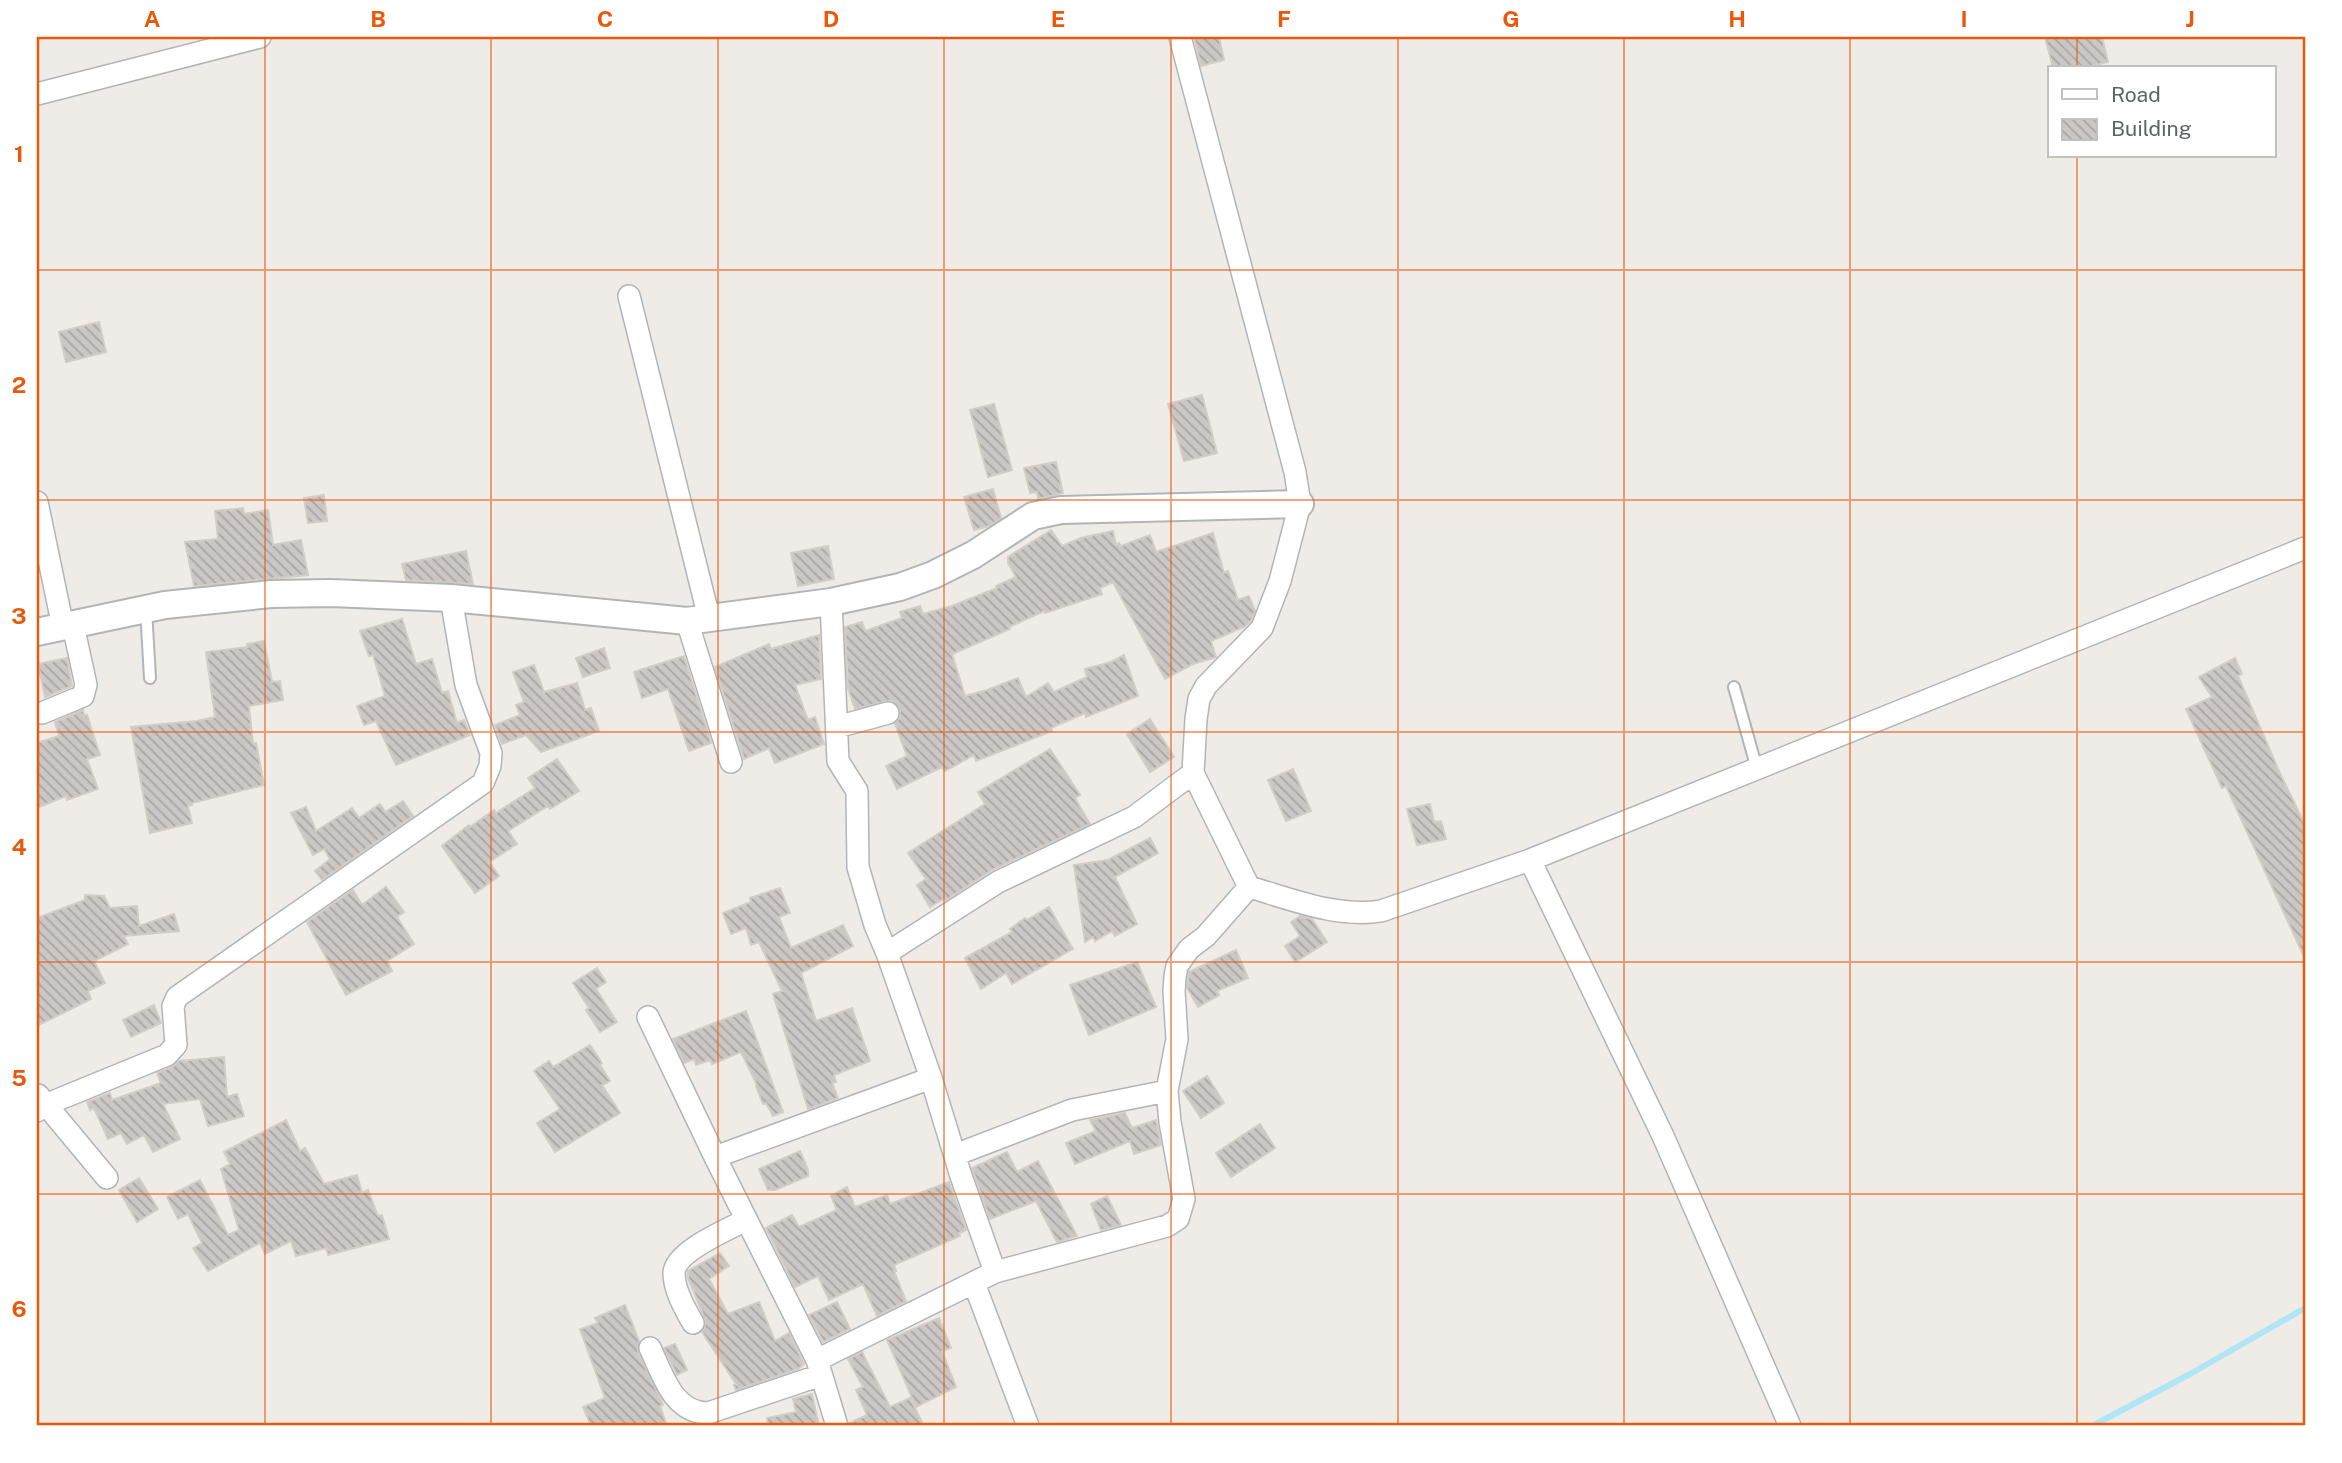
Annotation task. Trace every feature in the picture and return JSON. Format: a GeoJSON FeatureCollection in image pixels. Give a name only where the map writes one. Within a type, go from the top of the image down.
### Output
{"type":"FeatureCollection","features":[{"type":"Feature","properties":{"kind":"street"},"geometry":{"type":"LineString","coordinates":[[37,94],[260,37]]}},
{"type":"Feature","properties":{"kind":"street"},"geometry":{"type":"LineString","coordinates":[[1181,37],[1295,472],[1300,504],[1280,581],[1262,628],[1206,686],[1199,699],[1193,773],[1249,887],[1331,910],[1368,913],[1381,911],[1530,860],[2305,548]]}},
{"type":"Feature","properties":{"kind":"street"},"geometry":{"type":"LineString","coordinates":[[629,296],[731,762]]}},
{"type":"Feature","properties":{"kind":"street"},"geometry":{"type":"LineString","coordinates":[[37,502],[68,626],[86,685],[83,696],[42,713]]}},
{"type":"Feature","properties":{"kind":"street"},"geometry":{"type":"LineString","coordinates":[[37,632],[146,609],[271,594],[331,593],[451,598],[698,620],[831,602],[900,587],[933,575],[973,555],[1032,516],[1042,513],[1061,510],[1300,504]]}},
{"type":"Feature","properties":{"kind":"street"},"geometry":{"type":"LineString","coordinates":[[107,1178],[40,1103],[167,1055],[176,1045],[173,1006],[177,996],[483,783],[491,766],[491,753],[466,685],[451,598]]}},
{"type":"Feature","properties":{"kind":"street"},"geometry":{"type":"LineString","coordinates":[[831,602],[838,761],[857,791],[858,867],[875,925],[931,1078],[954,1155],[995,1272]]}},
{"type":"Feature","properties":{"kind":"street"},"geometry":{"type":"LineString","coordinates":[[836,727],[888,713]]}},
{"type":"Feature","properties":{"kind":"street"},"geometry":{"type":"LineString","coordinates":[[887,953],[998,882],[1134,817],[1193,773]]}},
{"type":"Feature","properties":{"kind":"street"},"geometry":{"type":"LineString","coordinates":[[1530,860],[1663,1136],[1790,1426]]}},
{"type":"Feature","properties":{"kind":"street"},"geometry":{"type":"LineString","coordinates":[[650,1348],[674,1396],[685,1408],[696,1413],[708,1413],[819,1367],[995,1272],[1167,1226],[1178,1219],[1184,1199],[1167,1091],[1177,1039],[1174,990],[1177,967],[1189,948],[1206,936],[1249,887]]}},
{"type":"Feature","properties":{"kind":"street"},"geometry":{"type":"LineString","coordinates":[[648,1017],[819,1367],[839,1424]]}},
{"type":"Feature","properties":{"kind":"street"},"geometry":{"type":"LineString","coordinates":[[715,1157],[931,1078]]}},
{"type":"Feature","properties":{"kind":"street"},"geometry":{"type":"LineString","coordinates":[[954,1155],[1072,1110],[1167,1091]]}},
{"type":"Feature","properties":{"kind":"street"},"geometry":{"type":"LineString","coordinates":[[693,1323],[682,1301],[674,1275],[675,1265],[700,1244],[746,1220]]}},
{"type":"Feature","properties":{"kind":"street"},"geometry":{"type":"LineString","coordinates":[[974,1283],[1028,1426]]}},
{"type":"Feature","properties":{"kind":"lane"},"geometry":{"type":"LineString","coordinates":[[146,609],[150,678]]}},
{"type":"Feature","properties":{"kind":"lane"},"geometry":{"type":"LineString","coordinates":[[1734,687],[1758,769]]}},
{"type":"Feature","properties":{"kind":"building"},"geometry":{"type":"Polygon","coordinates":[[[1194,37],[1219,37],[1224,60],[1201,66],[1194,37]]]}},
{"type":"Feature","properties":{"kind":"building"},"geometry":{"type":"Polygon","coordinates":[[[2045,37],[2102,37],[2108,62],[2091,66],[2052,66],[2045,37]]]}},
{"type":"Feature","properties":{"kind":"building"},"geometry":{"type":"Polygon","coordinates":[[[99,322],[106,352],[66,362],[59,332],[99,322]]]}},
{"type":"Feature","properties":{"kind":"building"},"geometry":{"type":"Polygon","coordinates":[[[1202,395],[1217,453],[1184,461],[1168,404],[1202,395]]]}},
{"type":"Feature","properties":{"kind":"building"},"geometry":{"type":"Polygon","coordinates":[[[994,404],[1012,470],[988,477],[970,410],[994,404]]]}},
{"type":"Feature","properties":{"kind":"building"},"geometry":{"type":"Polygon","coordinates":[[[1056,462],[1063,493],[1038,499],[1037,492],[1030,493],[1024,468],[1056,462]]]}},
{"type":"Feature","properties":{"kind":"building"},"geometry":{"type":"Polygon","coordinates":[[[993,489],[1001,518],[989,526],[974,530],[964,497],[993,489]]]}},
{"type":"Feature","properties":{"kind":"building"},"geometry":{"type":"Polygon","coordinates":[[[324,495],[327,521],[308,523],[304,498],[324,495]]]}},
{"type":"Feature","properties":{"kind":"building"},"geometry":{"type":"Polygon","coordinates":[[[243,508],[244,514],[268,510],[273,545],[301,540],[308,575],[194,586],[185,542],[218,539],[215,511],[243,508]]]}},
{"type":"Feature","properties":{"kind":"building"},"geometry":{"type":"Polygon","coordinates":[[[1051,530],[1062,546],[1081,538],[1113,531],[1116,545],[1119,543],[1121,546],[1150,535],[1156,552],[1213,533],[1224,573],[1228,571],[1238,600],[1249,596],[1255,611],[1251,621],[1244,627],[1211,641],[1216,657],[1193,664],[1165,679],[1113,582],[1100,588],[1102,594],[1045,613],[1044,611],[952,654],[965,696],[1018,678],[1026,697],[1048,683],[1054,692],[1087,677],[1085,669],[1111,662],[1124,655],[1138,696],[1086,717],[1085,713],[1051,728],[1052,731],[976,761],[974,755],[945,771],[942,767],[897,789],[886,766],[907,756],[895,724],[900,717],[900,709],[891,700],[855,709],[848,688],[845,627],[862,622],[865,631],[902,618],[900,612],[920,606],[923,614],[997,588],[996,586],[1016,577],[1008,563],[1008,557],[1051,530]]]}},
{"type":"Feature","properties":{"kind":"building"},"geometry":{"type":"Polygon","coordinates":[[[828,546],[834,579],[798,586],[791,553],[828,546]]]}},
{"type":"Feature","properties":{"kind":"building"},"geometry":{"type":"Polygon","coordinates":[[[466,551],[473,584],[406,580],[402,564],[466,551]]]}},
{"type":"Feature","properties":{"kind":"building"},"geometry":{"type":"Polygon","coordinates":[[[402,619],[416,664],[432,659],[442,693],[448,691],[457,723],[464,720],[470,735],[396,765],[376,721],[364,725],[357,706],[385,696],[373,655],[369,656],[360,631],[402,619]]]}},
{"type":"Feature","properties":{"kind":"building"},"geometry":{"type":"Polygon","coordinates":[[[819,635],[821,679],[795,685],[808,720],[815,717],[824,744],[775,763],[769,748],[744,759],[715,667],[769,644],[771,649],[819,635]]]}},
{"type":"Feature","properties":{"kind":"building"},"geometry":{"type":"Polygon","coordinates":[[[264,641],[272,682],[280,681],[283,700],[249,706],[253,744],[256,743],[264,785],[192,803],[188,806],[192,823],[150,833],[131,727],[215,717],[206,652],[248,647],[247,644],[264,641]]]}},
{"type":"Feature","properties":{"kind":"building"},"geometry":{"type":"Polygon","coordinates":[[[604,648],[610,668],[583,677],[576,658],[604,648]]]}},
{"type":"Feature","properties":{"kind":"building"},"geometry":{"type":"Polygon","coordinates":[[[684,656],[711,743],[689,751],[668,689],[642,698],[634,672],[684,656]]]}},
{"type":"Feature","properties":{"kind":"building"},"geometry":{"type":"Polygon","coordinates":[[[67,658],[72,686],[45,697],[38,664],[67,658]]]}},
{"type":"Feature","properties":{"kind":"building"},"geometry":{"type":"Polygon","coordinates":[[[2235,658],[2242,674],[2238,676],[2305,825],[2305,959],[2226,786],[2222,788],[2186,709],[2212,697],[2199,677],[2235,658]]]}},
{"type":"Feature","properties":{"kind":"building"},"geometry":{"type":"Polygon","coordinates":[[[534,665],[544,692],[577,683],[585,710],[591,708],[599,731],[541,752],[526,735],[502,744],[495,725],[520,715],[516,705],[524,702],[513,672],[534,665]]]}},
{"type":"Feature","properties":{"kind":"building"},"geometry":{"type":"Polygon","coordinates":[[[83,710],[100,755],[87,759],[98,789],[67,800],[66,796],[37,808],[37,743],[59,736],[55,722],[83,710]]]}},
{"type":"Feature","properties":{"kind":"building"},"geometry":{"type":"Polygon","coordinates":[[[1150,719],[1174,757],[1150,772],[1127,734],[1150,719]]]}},
{"type":"Feature","properties":{"kind":"building"},"geometry":{"type":"Polygon","coordinates":[[[1050,749],[1080,795],[1075,798],[1090,824],[992,870],[946,900],[945,898],[930,907],[917,885],[926,879],[908,853],[985,804],[978,792],[1050,749]]]}},
{"type":"Feature","properties":{"kind":"building"},"geometry":{"type":"Polygon","coordinates":[[[557,759],[579,791],[550,809],[548,806],[508,831],[517,844],[489,862],[499,876],[475,893],[442,846],[469,825],[470,827],[494,810],[496,813],[535,788],[528,778],[557,759]]]}},
{"type":"Feature","properties":{"kind":"building"},"geometry":{"type":"Polygon","coordinates":[[[1293,769],[1311,811],[1286,821],[1268,780],[1293,769]]]}},
{"type":"Feature","properties":{"kind":"building"},"geometry":{"type":"Polygon","coordinates":[[[403,801],[413,816],[322,880],[315,871],[330,859],[324,849],[313,855],[291,813],[306,807],[316,831],[352,808],[359,818],[380,804],[385,812],[403,801]]]}},
{"type":"Feature","properties":{"kind":"building"},"geometry":{"type":"Polygon","coordinates":[[[1430,804],[1434,822],[1441,821],[1446,839],[1417,845],[1407,809],[1430,804]]]}},
{"type":"Feature","properties":{"kind":"building"},"geometry":{"type":"Polygon","coordinates":[[[1150,838],[1158,853],[1115,877],[1137,924],[1115,936],[1112,931],[1095,941],[1093,937],[1085,942],[1074,865],[1108,860],[1150,838]]]}},
{"type":"Feature","properties":{"kind":"building"},"geometry":{"type":"Polygon","coordinates":[[[386,887],[404,912],[397,917],[414,944],[387,961],[392,971],[346,995],[307,922],[353,890],[362,905],[386,887]]]}},
{"type":"Feature","properties":{"kind":"building"},"geometry":{"type":"Polygon","coordinates":[[[780,888],[790,913],[779,917],[791,948],[843,925],[853,946],[801,973],[816,1021],[852,1008],[870,1061],[834,1075],[836,1082],[832,1083],[838,1098],[808,1109],[773,994],[782,991],[759,942],[751,945],[746,928],[731,934],[723,913],[751,902],[750,898],[780,888]]]}},
{"type":"Feature","properties":{"kind":"building"},"geometry":{"type":"Polygon","coordinates":[[[85,895],[104,896],[110,908],[137,906],[139,926],[174,914],[179,931],[124,936],[128,944],[94,961],[105,983],[88,991],[91,999],[37,1026],[37,918],[85,900],[85,895]]]}},
{"type":"Feature","properties":{"kind":"building"},"geometry":{"type":"Polygon","coordinates":[[[1049,907],[1073,949],[1012,984],[1006,973],[981,989],[965,958],[1012,932],[1010,929],[1025,918],[1027,920],[1049,907]]]}},
{"type":"Feature","properties":{"kind":"building"},"geometry":{"type":"Polygon","coordinates":[[[1300,916],[1312,919],[1327,942],[1295,962],[1285,946],[1300,936],[1291,922],[1300,916]]]}},
{"type":"Feature","properties":{"kind":"building"},"geometry":{"type":"Polygon","coordinates":[[[1236,950],[1248,978],[1217,991],[1219,995],[1198,1007],[1187,988],[1189,972],[1236,950]]]}},
{"type":"Feature","properties":{"kind":"building"},"geometry":{"type":"Polygon","coordinates":[[[1137,962],[1156,1007],[1089,1035],[1070,985],[1137,962]]]}},
{"type":"Feature","properties":{"kind":"building"},"geometry":{"type":"Polygon","coordinates":[[[597,968],[606,982],[596,989],[617,1022],[600,1032],[573,983],[597,968]]]}},
{"type":"Feature","properties":{"kind":"building"},"geometry":{"type":"Polygon","coordinates":[[[154,1005],[161,1023],[131,1037],[123,1020],[154,1005]]]}},
{"type":"Feature","properties":{"kind":"building"},"geometry":{"type":"Polygon","coordinates":[[[746,1011],[783,1112],[773,1116],[766,1103],[763,1104],[741,1052],[712,1064],[710,1060],[696,1065],[694,1059],[684,1063],[673,1039],[746,1011]]]}},
{"type":"Feature","properties":{"kind":"building"},"geometry":{"type":"Polygon","coordinates":[[[590,1045],[610,1081],[602,1085],[620,1113],[555,1152],[537,1123],[560,1109],[534,1071],[549,1061],[553,1067],[590,1045]]]}},
{"type":"Feature","properties":{"kind":"building"},"geometry":{"type":"Polygon","coordinates":[[[224,1057],[227,1097],[237,1094],[244,1116],[208,1126],[200,1099],[163,1104],[180,1139],[153,1152],[144,1135],[127,1144],[121,1133],[108,1139],[94,1108],[90,1110],[87,1102],[110,1093],[112,1100],[161,1083],[157,1073],[179,1061],[224,1057]]]}},
{"type":"Feature","properties":{"kind":"building"},"geometry":{"type":"Polygon","coordinates":[[[1207,1076],[1224,1103],[1201,1118],[1183,1091],[1207,1076]]]}},
{"type":"Feature","properties":{"kind":"building"},"geometry":{"type":"Polygon","coordinates":[[[1125,1113],[1132,1128],[1156,1120],[1161,1145],[1134,1154],[1130,1141],[1075,1164],[1066,1143],[1096,1131],[1090,1120],[1125,1113]]]}},
{"type":"Feature","properties":{"kind":"building"},"geometry":{"type":"Polygon","coordinates":[[[286,1120],[300,1151],[305,1148],[324,1184],[357,1175],[362,1193],[368,1190],[378,1216],[382,1215],[389,1239],[328,1255],[326,1248],[296,1256],[291,1241],[265,1254],[260,1243],[208,1271],[193,1248],[202,1243],[188,1214],[178,1219],[167,1197],[200,1180],[228,1235],[239,1230],[221,1169],[230,1164],[224,1152],[286,1120]]]}},
{"type":"Feature","properties":{"kind":"building"},"geometry":{"type":"Polygon","coordinates":[[[1260,1124],[1275,1148],[1231,1177],[1216,1153],[1260,1124]]]}},
{"type":"Feature","properties":{"kind":"building"},"geometry":{"type":"Polygon","coordinates":[[[800,1151],[808,1176],[775,1190],[768,1190],[759,1169],[800,1151]]]}},
{"type":"Feature","properties":{"kind":"building"},"geometry":{"type":"Polygon","coordinates":[[[1007,1152],[1017,1172],[1038,1161],[1077,1236],[1057,1242],[1036,1201],[990,1219],[972,1168],[1007,1152]]]}},
{"type":"Feature","properties":{"kind":"building"},"geometry":{"type":"Polygon","coordinates":[[[139,1178],[158,1209],[137,1222],[119,1190],[139,1178]]]}},
{"type":"Feature","properties":{"kind":"building"},"geometry":{"type":"Polygon","coordinates":[[[949,1182],[966,1230],[959,1233],[960,1236],[894,1265],[906,1301],[877,1316],[863,1284],[829,1300],[818,1276],[795,1287],[766,1228],[792,1215],[799,1227],[837,1210],[831,1196],[847,1187],[855,1207],[887,1195],[890,1204],[949,1182]]]}},
{"type":"Feature","properties":{"kind":"building"},"geometry":{"type":"Polygon","coordinates":[[[1107,1196],[1121,1225],[1101,1230],[1091,1204],[1107,1196]]]}},
{"type":"Feature","properties":{"kind":"building"},"geometry":{"type":"Polygon","coordinates":[[[720,1253],[729,1266],[709,1279],[728,1314],[759,1302],[775,1341],[789,1333],[804,1364],[798,1369],[736,1390],[736,1384],[702,1332],[706,1322],[688,1278],[688,1271],[720,1253]]]}},
{"type":"Feature","properties":{"kind":"building"},"geometry":{"type":"Polygon","coordinates":[[[837,1302],[850,1329],[823,1342],[809,1315],[837,1302]]]}},
{"type":"Feature","properties":{"kind":"building"},"geometry":{"type":"Polygon","coordinates":[[[625,1305],[639,1341],[638,1353],[663,1405],[660,1406],[667,1426],[591,1426],[583,1407],[605,1398],[580,1329],[598,1323],[595,1318],[625,1305]]]}},
{"type":"Feature","properties":{"kind":"building"},"geometry":{"type":"Polygon","coordinates":[[[939,1318],[951,1348],[942,1351],[956,1387],[916,1407],[887,1340],[939,1318]]]}},
{"type":"Feature","properties":{"kind":"building"},"geometry":{"type":"Polygon","coordinates":[[[675,1344],[687,1370],[677,1375],[664,1348],[675,1344]]]}},
{"type":"Feature","properties":{"kind":"building"},"geometry":{"type":"Polygon","coordinates":[[[862,1352],[890,1407],[910,1398],[924,1426],[850,1426],[850,1423],[867,1415],[856,1390],[863,1387],[848,1359],[862,1352]]]}},
{"type":"Feature","properties":{"kind":"building"},"geometry":{"type":"Polygon","coordinates":[[[812,1394],[819,1426],[768,1426],[767,1418],[796,1412],[793,1399],[812,1394]]]}},
{"type":"Feature","properties":{"kind":"waterway"},"geometry":{"type":"LineString","coordinates":[[2092,1426],[2305,1308]]}}]}
